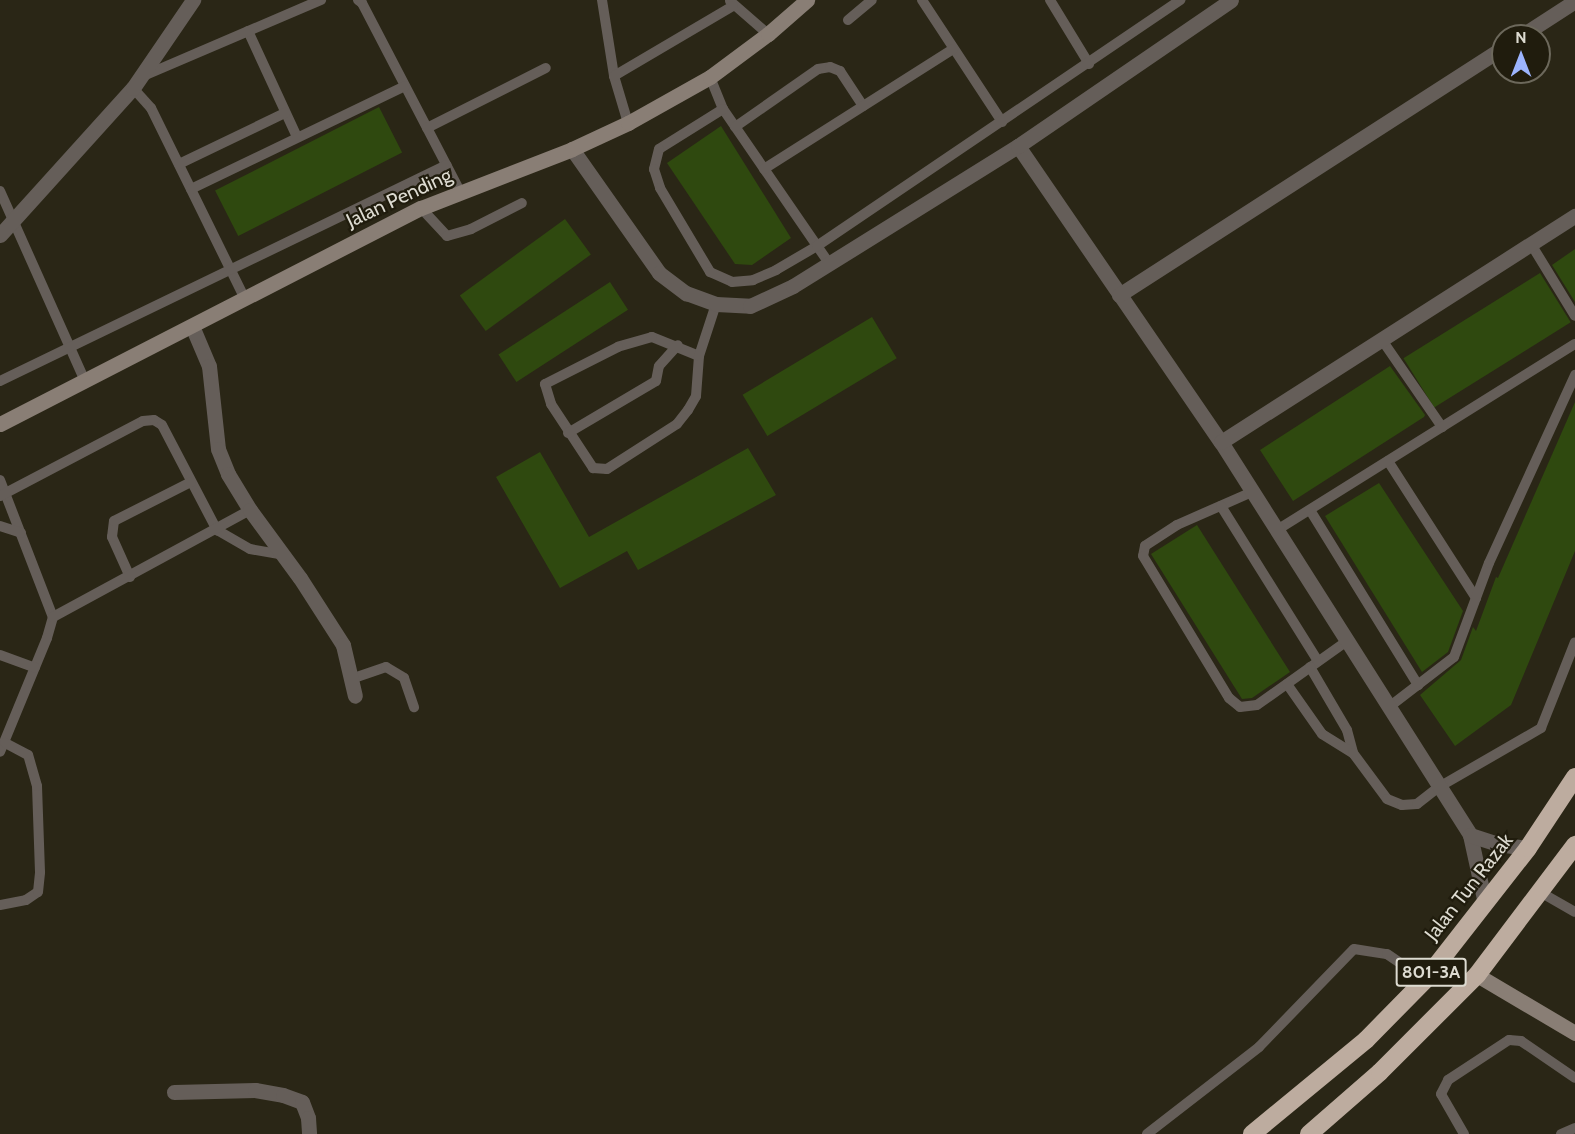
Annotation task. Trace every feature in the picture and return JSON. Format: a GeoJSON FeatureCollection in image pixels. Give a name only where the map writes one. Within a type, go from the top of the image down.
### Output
{"type":"FeatureCollection","features":[{"type":"Feature","properties":{"kind":"highway","name":"Jalan Tun Razak"},"geometry":{"type":"LineString","coordinates":[[1252,1134],[1366,1040],[1425,980],[1528,848],[1575,777]]}},
{"type":"Feature","properties":{"kind":"highway"},"geometry":{"type":"LineString","coordinates":[[1309,1134],[1380,1072],[1477,975],[1575,845]]}},
{"type":"Feature","properties":{"kind":"street"},"geometry":{"type":"LineString","coordinates":[[0,235],[137,82],[192,0]]}},
{"type":"Feature","properties":{"kind":"street","name":"Jalan Pending"},"geometry":{"type":"LineString","coordinates":[[0,424],[421,208],[572,149],[628,123],[710,77],[768,34],[807,0]]}},
{"type":"Feature","properties":{"kind":"street"},"geometry":{"type":"LineString","coordinates":[[572,149],[659,273],[686,293],[716,304],[750,306],[772,297],[1018,146],[1213,5],[1232,0]]}},
{"type":"Feature","properties":{"kind":"street"},"geometry":{"type":"LineString","coordinates":[[1540,24],[1575,2]]}},
{"type":"Feature","properties":{"kind":"street"},"geometry":{"type":"LineString","coordinates":[[1119,294],[1491,56]]}},
{"type":"Feature","properties":{"kind":"street"},"geometry":{"type":"LineString","coordinates":[[1018,146],[1221,442],[1470,835],[1485,903]]}},
{"type":"Feature","properties":{"kind":"street"},"geometry":{"type":"LineString","coordinates":[[1221,442],[1575,216]]}},
{"type":"Feature","properties":{"kind":"street"},"geometry":{"type":"LineString","coordinates":[[192,326],[209,366],[218,449],[249,510],[283,555],[343,645],[355,696]]}},
{"type":"Feature","properties":{"kind":"street"},"geometry":{"type":"LineString","coordinates":[[1470,835],[1498,844],[1528,848]]}},
{"type":"Feature","properties":{"kind":"street"},"geometry":{"type":"LineString","coordinates":[[1477,975],[1574,1029]]}},
{"type":"Feature","properties":{"kind":"street"},"geometry":{"type":"LineString","coordinates":[[174,1092],[255,1090],[283,1095],[302,1102],[308,1118],[309,1134]]}},
{"type":"Feature","properties":{"kind":"lane"},"geometry":{"type":"LineString","coordinates":[[244,297],[137,82],[321,0]]}},
{"type":"Feature","properties":{"kind":"lane"},"geometry":{"type":"LineString","coordinates":[[358,0],[362,3],[460,191]]}},
{"type":"Feature","properties":{"kind":"lane"},"geometry":{"type":"LineString","coordinates":[[602,0],[614,76],[628,123]]}},
{"type":"Feature","properties":{"kind":"lane"},"geometry":{"type":"LineString","coordinates":[[848,20],[872,0]]}},
{"type":"Feature","properties":{"kind":"lane"},"geometry":{"type":"LineString","coordinates":[[922,0],[1002,122]]}},
{"type":"Feature","properties":{"kind":"lane"},"geometry":{"type":"LineString","coordinates":[[1050,0],[1089,64]]}},
{"type":"Feature","properties":{"kind":"lane"},"geometry":{"type":"LineString","coordinates":[[723,109],[659,149],[654,169],[660,188],[710,272],[732,282],[753,280],[776,270],[817,246],[1089,64],[1180,0]]}},
{"type":"Feature","properties":{"kind":"lane"},"geometry":{"type":"LineString","coordinates":[[614,76],[731,3],[768,34]]}},
{"type":"Feature","properties":{"kind":"lane"},"geometry":{"type":"LineString","coordinates":[[248,31],[297,137]]}},
{"type":"Feature","properties":{"kind":"lane"},"geometry":{"type":"LineString","coordinates":[[764,169],[953,49]]}},
{"type":"Feature","properties":{"kind":"lane"},"geometry":{"type":"LineString","coordinates":[[735,127],[818,69],[830,67],[840,71],[863,106]]}},
{"type":"Feature","properties":{"kind":"lane"},"geometry":{"type":"LineString","coordinates":[[427,128],[546,68]]}},
{"type":"Feature","properties":{"kind":"lane"},"geometry":{"type":"LineString","coordinates":[[710,77],[723,109],[828,262]]}},
{"type":"Feature","properties":{"kind":"lane"},"geometry":{"type":"LineString","coordinates":[[191,189],[405,86]]}},
{"type":"Feature","properties":{"kind":"lane"},"geometry":{"type":"LineString","coordinates":[[179,164],[285,113]]}},
{"type":"Feature","properties":{"kind":"lane"},"geometry":{"type":"LineString","coordinates":[[0,381],[446,165]]}},
{"type":"Feature","properties":{"kind":"lane"},"geometry":{"type":"LineString","coordinates":[[0,191],[85,381]]}},
{"type":"Feature","properties":{"kind":"lane"},"geometry":{"type":"LineString","coordinates":[[421,208],[447,236],[471,229],[522,203]]}},
{"type":"Feature","properties":{"kind":"lane"},"geometry":{"type":"LineString","coordinates":[[1531,244],[1575,316]]}},
{"type":"Feature","properties":{"kind":"lane"},"geometry":{"type":"LineString","coordinates":[[699,356],[678,345],[652,337],[618,347],[545,384],[551,404],[593,468],[607,469],[677,424],[696,396],[699,356],[716,304]]}},
{"type":"Feature","properties":{"kind":"lane"},"geometry":{"type":"LineString","coordinates":[[1382,339],[1442,427]]}},
{"type":"Feature","properties":{"kind":"lane"},"geometry":{"type":"LineString","coordinates":[[1277,530],[1575,344]]}},
{"type":"Feature","properties":{"kind":"lane"},"geometry":{"type":"LineString","coordinates":[[568,433],[656,381],[659,366],[678,345]]}},
{"type":"Feature","properties":{"kind":"lane"},"geometry":{"type":"LineString","coordinates":[[1389,707],[1454,657],[1489,562],[1575,375]]}},
{"type":"Feature","properties":{"kind":"lane"},"geometry":{"type":"LineString","coordinates":[[3,494],[143,421],[154,420],[162,425],[217,530],[250,549],[283,555]]}},
{"type":"Feature","properties":{"kind":"lane"},"geometry":{"type":"LineString","coordinates":[[1388,461],[1476,598]]}},
{"type":"Feature","properties":{"kind":"lane"},"geometry":{"type":"LineString","coordinates":[[0,480],[3,494],[21,533],[53,617],[35,668],[2,747],[28,755],[37,786],[40,872],[38,892],[26,900],[0,905]]}},
{"type":"Feature","properties":{"kind":"lane"},"geometry":{"type":"LineString","coordinates":[[130,577],[112,537],[114,521],[191,482]]}},
{"type":"Feature","properties":{"kind":"lane"},"geometry":{"type":"LineString","coordinates":[[1252,492],[1177,525],[1145,546],[1143,556],[1229,699],[1240,708],[1257,705],[1347,641]]}},
{"type":"Feature","properties":{"kind":"lane"},"geometry":{"type":"LineString","coordinates":[[1221,506],[1314,664],[1347,730],[1353,753],[1387,799],[1402,805],[1417,804],[1439,787],[1541,728],[1575,642]]}},
{"type":"Feature","properties":{"kind":"lane"},"geometry":{"type":"LineString","coordinates":[[53,617],[217,530],[249,510]]}},
{"type":"Feature","properties":{"kind":"lane"},"geometry":{"type":"LineString","coordinates":[[1310,510],[1418,685]]}},
{"type":"Feature","properties":{"kind":"lane"},"geometry":{"type":"LineString","coordinates":[[0,526],[21,533]]}},
{"type":"Feature","properties":{"kind":"lane"},"geometry":{"type":"LineString","coordinates":[[0,655],[35,668]]}},
{"type":"Feature","properties":{"kind":"lane"},"geometry":{"type":"LineString","coordinates":[[351,679],[386,667],[404,678],[414,707]]}},
{"type":"Feature","properties":{"kind":"lane"},"geometry":{"type":"LineString","coordinates":[[1287,684],[1322,734],[1353,753]]}},
{"type":"Feature","properties":{"kind":"lane"},"geometry":{"type":"LineString","coordinates":[[1540,892],[1575,912]]}},
{"type":"Feature","properties":{"kind":"lane"},"geometry":{"type":"LineString","coordinates":[[1147,1134],[1259,1047],[1354,949],[1387,954],[1425,980]]}},
{"type":"Feature","properties":{"kind":"lane"},"geometry":{"type":"LineString","coordinates":[[1464,1134],[1441,1094],[1448,1080],[1509,1040],[1521,1041],[1575,1078]]}},
{"type":"Feature","properties":{"kind":"lane"},"geometry":{"type":"LineString","coordinates":[[1561,1134],[1575,1128]]}},
{"type":"Feature","properties":{"kind":"building"},"geometry":{"type":"Polygon","coordinates":[[[379,107],[402,152],[238,236],[215,191],[379,107]]]}},
{"type":"Feature","properties":{"kind":"building"},"geometry":{"type":"Polygon","coordinates":[[[721,126],[791,238],[752,265],[735,264],[667,163],[721,126]]]}},
{"type":"Feature","properties":{"kind":"building"},"geometry":{"type":"Polygon","coordinates":[[[565,219],[591,255],[486,331],[460,295],[565,219]]]}},
{"type":"Feature","properties":{"kind":"building"},"geometry":{"type":"Polygon","coordinates":[[[1575,249],[1575,302],[1552,265],[1575,249]]]}},
{"type":"Feature","properties":{"kind":"building"},"geometry":{"type":"Polygon","coordinates":[[[1540,273],[1571,322],[1434,408],[1403,358],[1540,273]]]}},
{"type":"Feature","properties":{"kind":"building"},"geometry":{"type":"Polygon","coordinates":[[[610,282],[628,310],[516,382],[498,354],[610,282]]]}},
{"type":"Feature","properties":{"kind":"building"},"geometry":{"type":"Polygon","coordinates":[[[872,317],[897,358],[767,436],[743,395],[872,317]]]}},
{"type":"Feature","properties":{"kind":"building"},"geometry":{"type":"Polygon","coordinates":[[[1390,366],[1425,415],[1424,417],[1293,501],[1260,450],[1390,366]]]}},
{"type":"Feature","properties":{"kind":"building"},"geometry":{"type":"Polygon","coordinates":[[[1575,402],[1575,551],[1511,705],[1455,746],[1420,695],[1461,660],[1473,627],[1476,631],[1496,577],[1498,578],[1575,402]]]}},
{"type":"Feature","properties":{"kind":"building"},"geometry":{"type":"Polygon","coordinates":[[[748,448],[776,495],[638,570],[627,551],[560,588],[496,477],[540,452],[589,537],[748,448]]]}},
{"type":"Feature","properties":{"kind":"building"},"geometry":{"type":"Polygon","coordinates":[[[1379,483],[1463,611],[1448,652],[1422,672],[1325,516],[1379,483]]]}},
{"type":"Feature","properties":{"kind":"building"},"geometry":{"type":"Polygon","coordinates":[[[1197,525],[1290,672],[1252,698],[1242,699],[1151,554],[1197,525]]]}}]}
